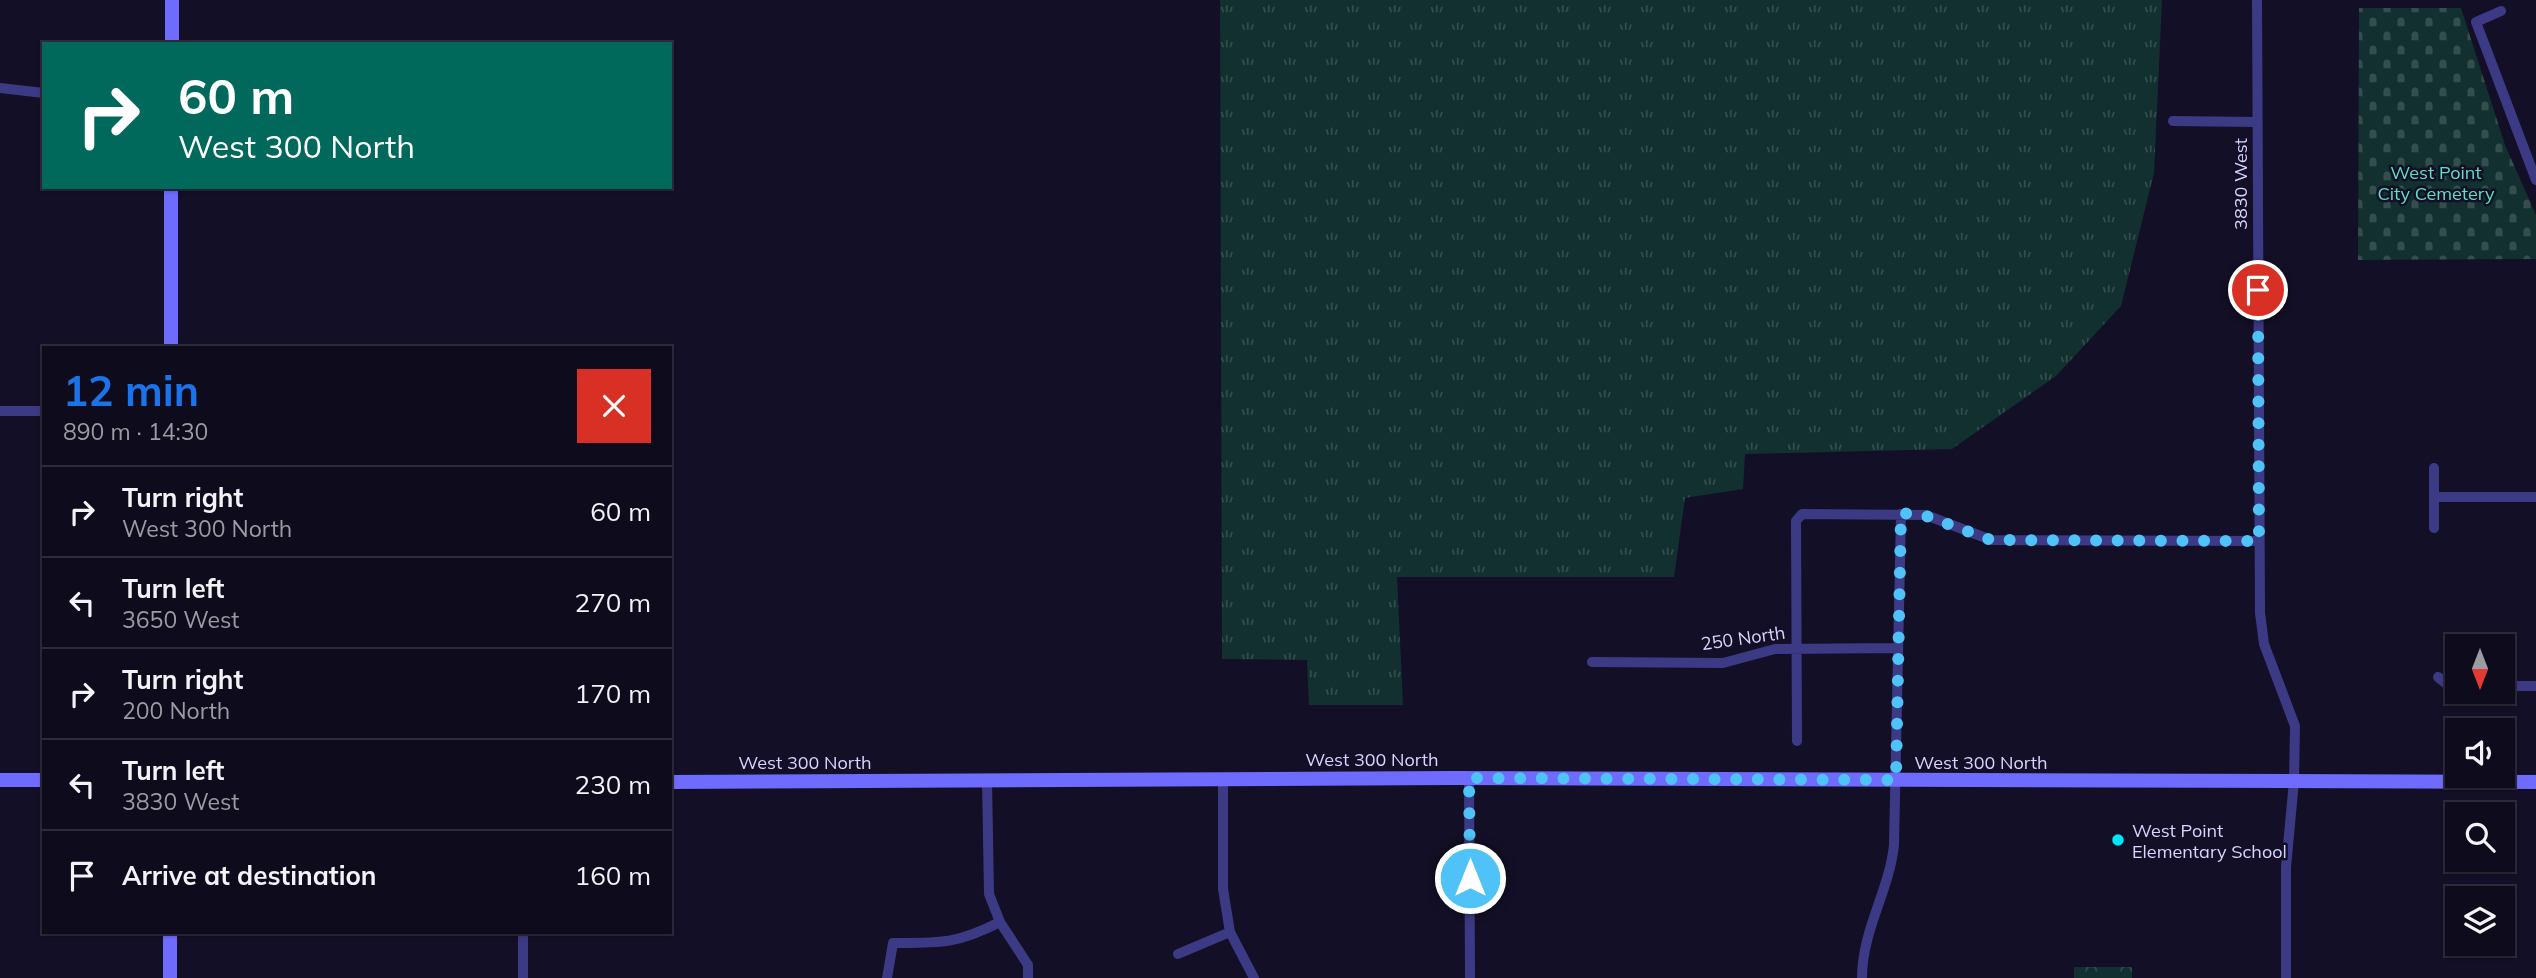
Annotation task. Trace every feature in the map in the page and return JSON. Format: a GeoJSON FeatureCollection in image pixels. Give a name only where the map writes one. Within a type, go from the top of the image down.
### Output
{"type":"FeatureCollection","features":[{"type":"Feature","properties":{"kind":"main road"},"geometry":{"type":"LineString","coordinates":[[172,0],[172,42]]}},
{"type":"Feature","properties":{"kind":"main road"},"geometry":{"type":"LineString","coordinates":[[171,189],[171,346]]}},
{"type":"Feature","properties":{"kind":"main road","name":"West 300 North"},"geometry":{"type":"LineString","coordinates":[[672,782],[1469,778],[2536,782]]}},
{"type":"Feature","properties":{"kind":"main road"},"geometry":{"type":"LineString","coordinates":[[0,780],[42,780]]}},
{"type":"Feature","properties":{"kind":"main road"},"geometry":{"type":"LineString","coordinates":[[170,934],[170,978]]}},
{"type":"Feature","properties":{"kind":"street","name":"3830 West"},"geometry":{"type":"LineString","coordinates":[[2257,0],[2259,541],[2262,631],[2269,659],[2292,713],[2294,781],[2286,867],[2286,978]]}},
{"type":"Feature","properties":{"kind":"street"},"geometry":{"type":"LineString","coordinates":[[2501,11],[2476,22],[2536,180]]}},
{"type":"Feature","properties":{"kind":"street"},"geometry":{"type":"LineString","coordinates":[[0,88],[42,93]]}},
{"type":"Feature","properties":{"kind":"street"},"geometry":{"type":"LineString","coordinates":[[2172,121],[2257,122]]}},
{"type":"Feature","properties":{"kind":"street"},"geometry":{"type":"LineString","coordinates":[[0,411],[42,411]]}},
{"type":"Feature","properties":{"kind":"street"},"geometry":{"type":"LineString","coordinates":[[2434,468],[2434,528]]}},
{"type":"Feature","properties":{"kind":"street"},"geometry":{"type":"LineString","coordinates":[[2434,497],[2536,497]]}},
{"type":"Feature","properties":{"kind":"street"},"geometry":{"type":"LineString","coordinates":[[1797,741],[1798,516],[1811,513],[1901,513],[1926,516],[1991,540],[2259,541]]}},
{"type":"Feature","properties":{"kind":"street"},"geometry":{"type":"LineString","coordinates":[[1862,978],[1865,940],[1884,892],[1892,861],[1901,513]]}},
{"type":"Feature","properties":{"kind":"street","name":"250 North"},"geometry":{"type":"LineString","coordinates":[[1592,662],[1723,663],[1776,649],[1899,648]]}},
{"type":"Feature","properties":{"kind":"street"},"geometry":{"type":"LineString","coordinates":[[2438,677],[2445,683]]}},
{"type":"Feature","properties":{"kind":"street"},"geometry":{"type":"LineString","coordinates":[[2515,685],[2536,685]]}},
{"type":"Feature","properties":{"kind":"street"},"geometry":{"type":"LineString","coordinates":[[1469,778],[1470,978]]}},
{"type":"Feature","properties":{"kind":"street"},"geometry":{"type":"LineString","coordinates":[[1223,779],[1223,888],[1230,932],[1254,978]]}},
{"type":"Feature","properties":{"kind":"street"},"geometry":{"type":"LineString","coordinates":[[986,780],[989,894],[1000,922],[1028,965],[1028,978]]}},
{"type":"Feature","properties":{"kind":"street"},"geometry":{"type":"LineString","coordinates":[[887,978],[893,943],[944,943],[968,938],[1000,922]]}},
{"type":"Feature","properties":{"kind":"street"},"geometry":{"type":"LineString","coordinates":[[1178,954],[1230,932]]}},
{"type":"Feature","properties":{"kind":"street"},"geometry":{"type":"LineString","coordinates":[[523,934],[523,978]]}},
{"type":"Feature","properties":{"kind":"green space"},"geometry":{"type":"Polygon","coordinates":[[[1220,0],[2162,0],[2154,173],[2121,306],[2056,376],[1952,449],[1745,454],[1743,489],[1685,498],[1674,577],[1397,577],[1403,705],[1309,705],[1307,660],[1222,659],[1220,0]]]}},
{"type":"Feature","properties":{"kind":"green space","name":"West Point City Cemetery"},"geometry":{"type":"Polygon","coordinates":[[[2359,8],[2461,8],[2505,145],[2536,215],[2536,259],[2358,260],[2359,8]]]}},
{"type":"Feature","properties":{"kind":"green space"},"geometry":{"type":"Polygon","coordinates":[[[2074,967],[2132,967],[2132,978],[2074,978],[2074,967]]]}},
{"type":"Feature","properties":{"kind":"place","name":"West Point Elementary School"},"geometry":{"type":"Point","coordinates":[2118,840]}},
{"type":"Feature","properties":{"kind":"route"},"geometry":{"type":"LineString","coordinates":[[1470,878],[1469,778],[1896,780],[1901,513],[1926,516],[1991,540],[2259,541],[2258,290]]}}]}
